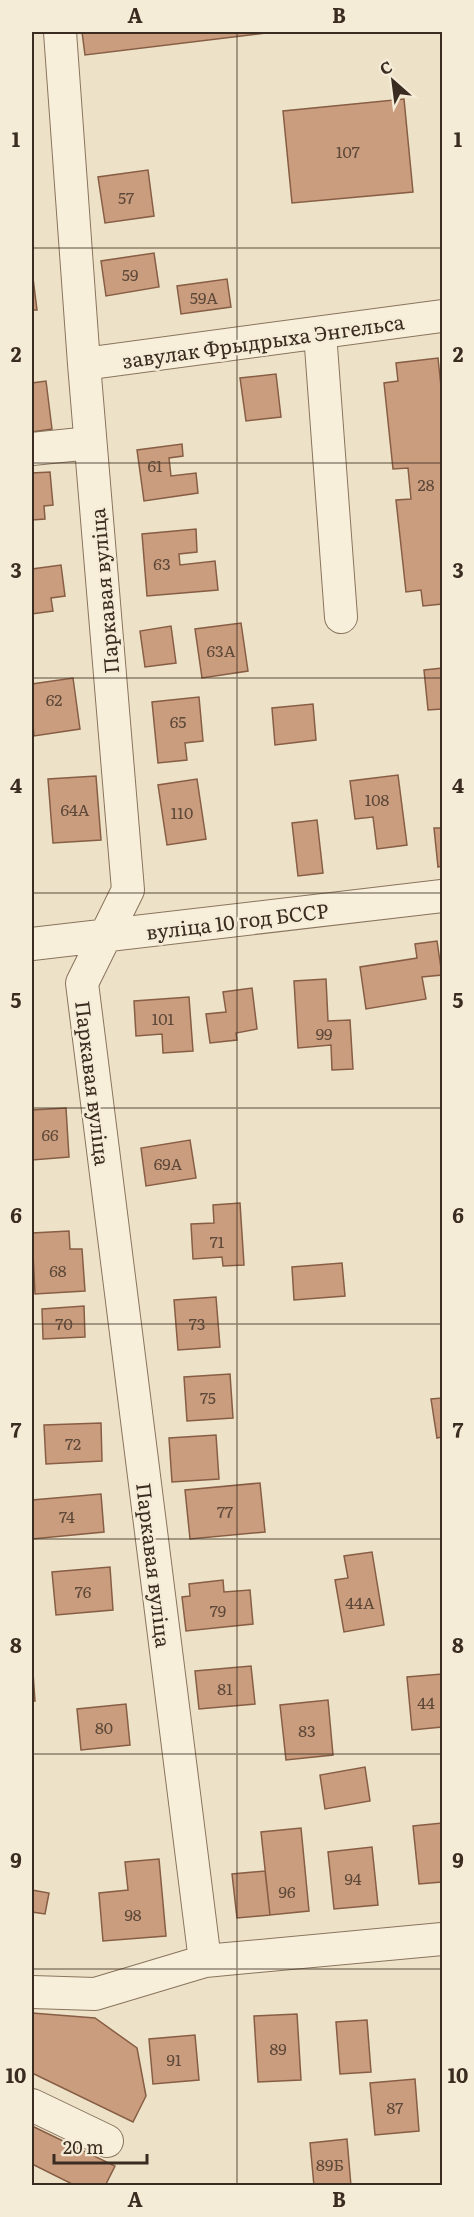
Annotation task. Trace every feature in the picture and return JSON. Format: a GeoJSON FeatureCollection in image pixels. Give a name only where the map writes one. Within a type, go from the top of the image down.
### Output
{"type":"FeatureCollection","features":[{"type":"Feature","properties":{"kind":"street","name":"Паркавая вуліца"},"geometry":{"type":"LineString","coordinates":[[60,32],[90,443],[128,890],[82,983],[205,1961]]}},
{"type":"Feature","properties":{"kind":"street","name":"завулак Фрыдрыха Энгельса"},"geometry":{"type":"LineString","coordinates":[[84,364],[442,316]]}},
{"type":"Feature","properties":{"kind":"street"},"geometry":{"type":"LineString","coordinates":[[320,333],[341,616]]}},
{"type":"Feature","properties":{"kind":"street"},"geometry":{"type":"LineString","coordinates":[[32,449],[90,443]]}},
{"type":"Feature","properties":{"kind":"street","name":"вуліца 10 год БССР"},"geometry":{"type":"LineString","coordinates":[[32,944],[442,897]]}},
{"type":"Feature","properties":{"kind":"street"},"geometry":{"type":"LineString","coordinates":[[32,1992],[95,1994],[205,1961],[442,1939]]}},
{"type":"Feature","properties":{"kind":"street"},"geometry":{"type":"LineString","coordinates":[[32,2104],[107,2141]]}},
{"type":"Feature","properties":{"kind":"building"},"geometry":{"type":"Polygon","coordinates":[[[82,32],[274,32],[85,55],[82,32]]]}},
{"type":"Feature","properties":{"kind":"building"},"geometry":{"type":"Polygon","coordinates":[[[404,99],[413,192],[292,203],[283,111],[404,99]]]}},
{"type":"Feature","properties":{"kind":"building"},"geometry":{"type":"Polygon","coordinates":[[[148,170],[154,216],[105,223],[98,177],[148,170]]]}},
{"type":"Feature","properties":{"kind":"building"},"geometry":{"type":"Polygon","coordinates":[[[154,253],[159,287],[106,296],[101,261],[154,253]]]}},
{"type":"Feature","properties":{"kind":"building"},"geometry":{"type":"Polygon","coordinates":[[[32,270],[37,310],[32,310],[32,270]]]}},
{"type":"Feature","properties":{"kind":"building"},"geometry":{"type":"Polygon","coordinates":[[[227,279],[231,307],[181,314],[177,286],[227,279]]]}},
{"type":"Feature","properties":{"kind":"building"},"geometry":{"type":"Polygon","coordinates":[[[438,358],[442,396],[442,604],[423,606],[421,590],[406,592],[396,500],[411,499],[408,468],[393,469],[384,383],[398,381],[396,363],[438,358]]]}},
{"type":"Feature","properties":{"kind":"building"},"geometry":{"type":"Polygon","coordinates":[[[276,374],[281,417],[246,421],[240,378],[276,374]]]}},
{"type":"Feature","properties":{"kind":"building"},"geometry":{"type":"Polygon","coordinates":[[[46,381],[52,429],[32,432],[32,383],[46,381]]]}},
{"type":"Feature","properties":{"kind":"building"},"geometry":{"type":"Polygon","coordinates":[[[182,444],[183,456],[169,458],[171,476],[196,473],[198,493],[144,501],[137,450],[182,444]]]}},
{"type":"Feature","properties":{"kind":"building"},"geometry":{"type":"Polygon","coordinates":[[[50,472],[53,505],[44,506],[45,519],[32,520],[32,473],[50,472]]]}},
{"type":"Feature","properties":{"kind":"building"},"geometry":{"type":"Polygon","coordinates":[[[196,529],[197,552],[179,554],[180,565],[215,561],[218,590],[147,596],[142,534],[196,529]]]}},
{"type":"Feature","properties":{"kind":"building"},"geometry":{"type":"Polygon","coordinates":[[[61,565],[65,596],[51,598],[53,611],[32,614],[32,569],[61,565]]]}},
{"type":"Feature","properties":{"kind":"building"},"geometry":{"type":"Polygon","coordinates":[[[241,623],[248,671],[202,678],[195,629],[241,623]]]}},
{"type":"Feature","properties":{"kind":"building"},"geometry":{"type":"Polygon","coordinates":[[[171,626],[176,663],[145,667],[140,631],[171,626]]]}},
{"type":"Feature","properties":{"kind":"building"},"geometry":{"type":"Polygon","coordinates":[[[442,668],[442,709],[428,710],[424,670],[442,668]]]}},
{"type":"Feature","properties":{"kind":"building"},"geometry":{"type":"Polygon","coordinates":[[[73,678],[80,729],[34,736],[32,684],[73,678]]]}},
{"type":"Feature","properties":{"kind":"building"},"geometry":{"type":"Polygon","coordinates":[[[199,697],[203,741],[185,743],[187,760],[158,763],[152,702],[199,697]]]}},
{"type":"Feature","properties":{"kind":"building"},"geometry":{"type":"Polygon","coordinates":[[[313,704],[316,740],[275,745],[272,708],[313,704]]]}},
{"type":"Feature","properties":{"kind":"building"},"geometry":{"type":"Polygon","coordinates":[[[398,775],[407,845],[377,849],[373,817],[355,819],[350,781],[398,775]]]}},
{"type":"Feature","properties":{"kind":"building"},"geometry":{"type":"Polygon","coordinates":[[[96,776],[101,840],[53,843],[48,779],[96,776]]]}},
{"type":"Feature","properties":{"kind":"building"},"geometry":{"type":"Polygon","coordinates":[[[197,779],[206,839],[167,845],[158,785],[197,779]]]}},
{"type":"Feature","properties":{"kind":"building"},"geometry":{"type":"Polygon","coordinates":[[[317,820],[323,873],[298,876],[292,823],[317,820]]]}},
{"type":"Feature","properties":{"kind":"building"},"geometry":{"type":"Polygon","coordinates":[[[434,828],[442,828],[442,866],[438,867],[434,828]]]}},
{"type":"Feature","properties":{"kind":"building"},"geometry":{"type":"Polygon","coordinates":[[[437,941],[442,975],[422,977],[426,999],[366,1009],[360,967],[417,958],[415,944],[437,941]]]}},
{"type":"Feature","properties":{"kind":"building"},"geometry":{"type":"Polygon","coordinates":[[[326,979],[328,1021],[350,1020],[353,1069],[332,1070],[331,1045],[298,1048],[294,981],[326,979]]]}},
{"type":"Feature","properties":{"kind":"building"},"geometry":{"type":"Polygon","coordinates":[[[252,988],[257,1029],[236,1033],[237,1040],[210,1043],[206,1014],[226,1012],[223,992],[252,988]]]}},
{"type":"Feature","properties":{"kind":"building"},"geometry":{"type":"Polygon","coordinates":[[[189,997],[193,1051],[163,1053],[162,1034],[136,1036],[134,1001],[189,997]]]}},
{"type":"Feature","properties":{"kind":"building"},"geometry":{"type":"Polygon","coordinates":[[[66,1108],[69,1157],[32,1160],[32,1110],[66,1108]]]}},
{"type":"Feature","properties":{"kind":"building"},"geometry":{"type":"Polygon","coordinates":[[[190,1140],[196,1178],[146,1186],[141,1148],[190,1140]]]}},
{"type":"Feature","properties":{"kind":"building"},"geometry":{"type":"Polygon","coordinates":[[[240,1203],[244,1265],[223,1266],[222,1257],[193,1259],[191,1224],[214,1223],[213,1205],[240,1203]]]}},
{"type":"Feature","properties":{"kind":"building"},"geometry":{"type":"Polygon","coordinates":[[[69,1231],[70,1249],[82,1249],[85,1291],[35,1294],[32,1233],[69,1231]]]}},
{"type":"Feature","properties":{"kind":"building"},"geometry":{"type":"Polygon","coordinates":[[[342,1263],[345,1296],[294,1300],[292,1267],[342,1263]]]}},
{"type":"Feature","properties":{"kind":"building"},"geometry":{"type":"Polygon","coordinates":[[[216,1297],[220,1347],[178,1350],[174,1300],[216,1297]]]}},
{"type":"Feature","properties":{"kind":"building"},"geometry":{"type":"Polygon","coordinates":[[[84,1306],[85,1337],[43,1339],[42,1309],[84,1306]]]}},
{"type":"Feature","properties":{"kind":"building"},"geometry":{"type":"Polygon","coordinates":[[[230,1374],[233,1418],[187,1421],[184,1377],[230,1374]]]}},
{"type":"Feature","properties":{"kind":"building"},"geometry":{"type":"Polygon","coordinates":[[[442,1398],[442,1437],[437,1438],[431,1399],[442,1398]]]}},
{"type":"Feature","properties":{"kind":"building"},"geometry":{"type":"Polygon","coordinates":[[[101,1423],[102,1461],[46,1464],[44,1425],[101,1423]]]}},
{"type":"Feature","properties":{"kind":"building"},"geometry":{"type":"Polygon","coordinates":[[[216,1435],[219,1479],[172,1482],[169,1438],[216,1435]]]}},
{"type":"Feature","properties":{"kind":"building"},"geometry":{"type":"Polygon","coordinates":[[[260,1483],[265,1532],[190,1539],[185,1490],[260,1483]]]}},
{"type":"Feature","properties":{"kind":"building"},"geometry":{"type":"Polygon","coordinates":[[[101,1494],[104,1532],[32,1539],[32,1500],[101,1494]]]}},
{"type":"Feature","properties":{"kind":"building"},"geometry":{"type":"Polygon","coordinates":[[[372,1552],[384,1625],[344,1632],[335,1580],[348,1578],[344,1556],[372,1552]]]}},
{"type":"Feature","properties":{"kind":"building"},"geometry":{"type":"Polygon","coordinates":[[[110,1567],[113,1610],[56,1615],[52,1572],[110,1567]]]}},
{"type":"Feature","properties":{"kind":"building"},"geometry":{"type":"Polygon","coordinates":[[[223,1580],[224,1592],[250,1590],[253,1624],[186,1631],[182,1597],[190,1596],[189,1584],[223,1580]]]}},
{"type":"Feature","properties":{"kind":"building"},"geometry":{"type":"Polygon","coordinates":[[[32,1659],[35,1701],[32,1701],[32,1659]]]}},
{"type":"Feature","properties":{"kind":"building"},"geometry":{"type":"Polygon","coordinates":[[[251,1666],[255,1704],[199,1709],[195,1671],[251,1666]]]}},
{"type":"Feature","properties":{"kind":"building"},"geometry":{"type":"Polygon","coordinates":[[[442,1674],[442,1727],[412,1730],[407,1677],[442,1674]]]}},
{"type":"Feature","properties":{"kind":"building"},"geometry":{"type":"Polygon","coordinates":[[[328,1700],[333,1755],[286,1760],[280,1705],[328,1700]]]}},
{"type":"Feature","properties":{"kind":"building"},"geometry":{"type":"Polygon","coordinates":[[[126,1704],[130,1745],[81,1750],[77,1709],[126,1704]]]}},
{"type":"Feature","properties":{"kind":"building"},"geometry":{"type":"Polygon","coordinates":[[[365,1767],[370,1801],[325,1809],[320,1775],[365,1767]]]}},
{"type":"Feature","properties":{"kind":"building"},"geometry":{"type":"Polygon","coordinates":[[[442,1823],[442,1882],[419,1884],[413,1826],[442,1823]]]}},
{"type":"Feature","properties":{"kind":"building"},"geometry":{"type":"Polygon","coordinates":[[[301,1828],[309,1911],[270,1915],[261,1832],[301,1828]]]}},
{"type":"Feature","properties":{"kind":"building"},"geometry":{"type":"Polygon","coordinates":[[[372,1847],[378,1905],[334,1909],[328,1852],[372,1847]]]}},
{"type":"Feature","properties":{"kind":"building"},"geometry":{"type":"Polygon","coordinates":[[[159,1859],[166,1936],[103,1941],[99,1893],[128,1890],[125,1862],[159,1859]]]}},
{"type":"Feature","properties":{"kind":"building"},"geometry":{"type":"Polygon","coordinates":[[[265,1871],[270,1915],[237,1918],[232,1874],[265,1871]]]}},
{"type":"Feature","properties":{"kind":"building"},"geometry":{"type":"Polygon","coordinates":[[[32,1890],[49,1893],[45,1914],[32,1912],[32,1890]]]}},
{"type":"Feature","properties":{"kind":"building"},"geometry":{"type":"Polygon","coordinates":[[[32,2013],[95,2018],[137,2048],[146,2096],[133,2122],[32,2073],[32,2013]]]}},
{"type":"Feature","properties":{"kind":"building"},"geometry":{"type":"Polygon","coordinates":[[[297,2014],[301,2080],[258,2082],[254,2016],[297,2014]]]}},
{"type":"Feature","properties":{"kind":"building"},"geometry":{"type":"Polygon","coordinates":[[[367,2020],[371,2072],[340,2074],[336,2022],[367,2020]]]}},
{"type":"Feature","properties":{"kind":"building"},"geometry":{"type":"Polygon","coordinates":[[[195,2035],[199,2080],[153,2084],[149,2039],[195,2035]]]}},
{"type":"Feature","properties":{"kind":"building"},"geometry":{"type":"Polygon","coordinates":[[[415,2079],[419,2131],[375,2135],[370,2083],[415,2079]]]}},
{"type":"Feature","properties":{"kind":"building"},"geometry":{"type":"Polygon","coordinates":[[[32,2126],[115,2166],[105,2186],[76,2186],[32,2164],[32,2126]]]}},
{"type":"Feature","properties":{"kind":"building"},"geometry":{"type":"Polygon","coordinates":[[[347,2139],[351,2186],[314,2186],[310,2143],[347,2139]]]}}]}
